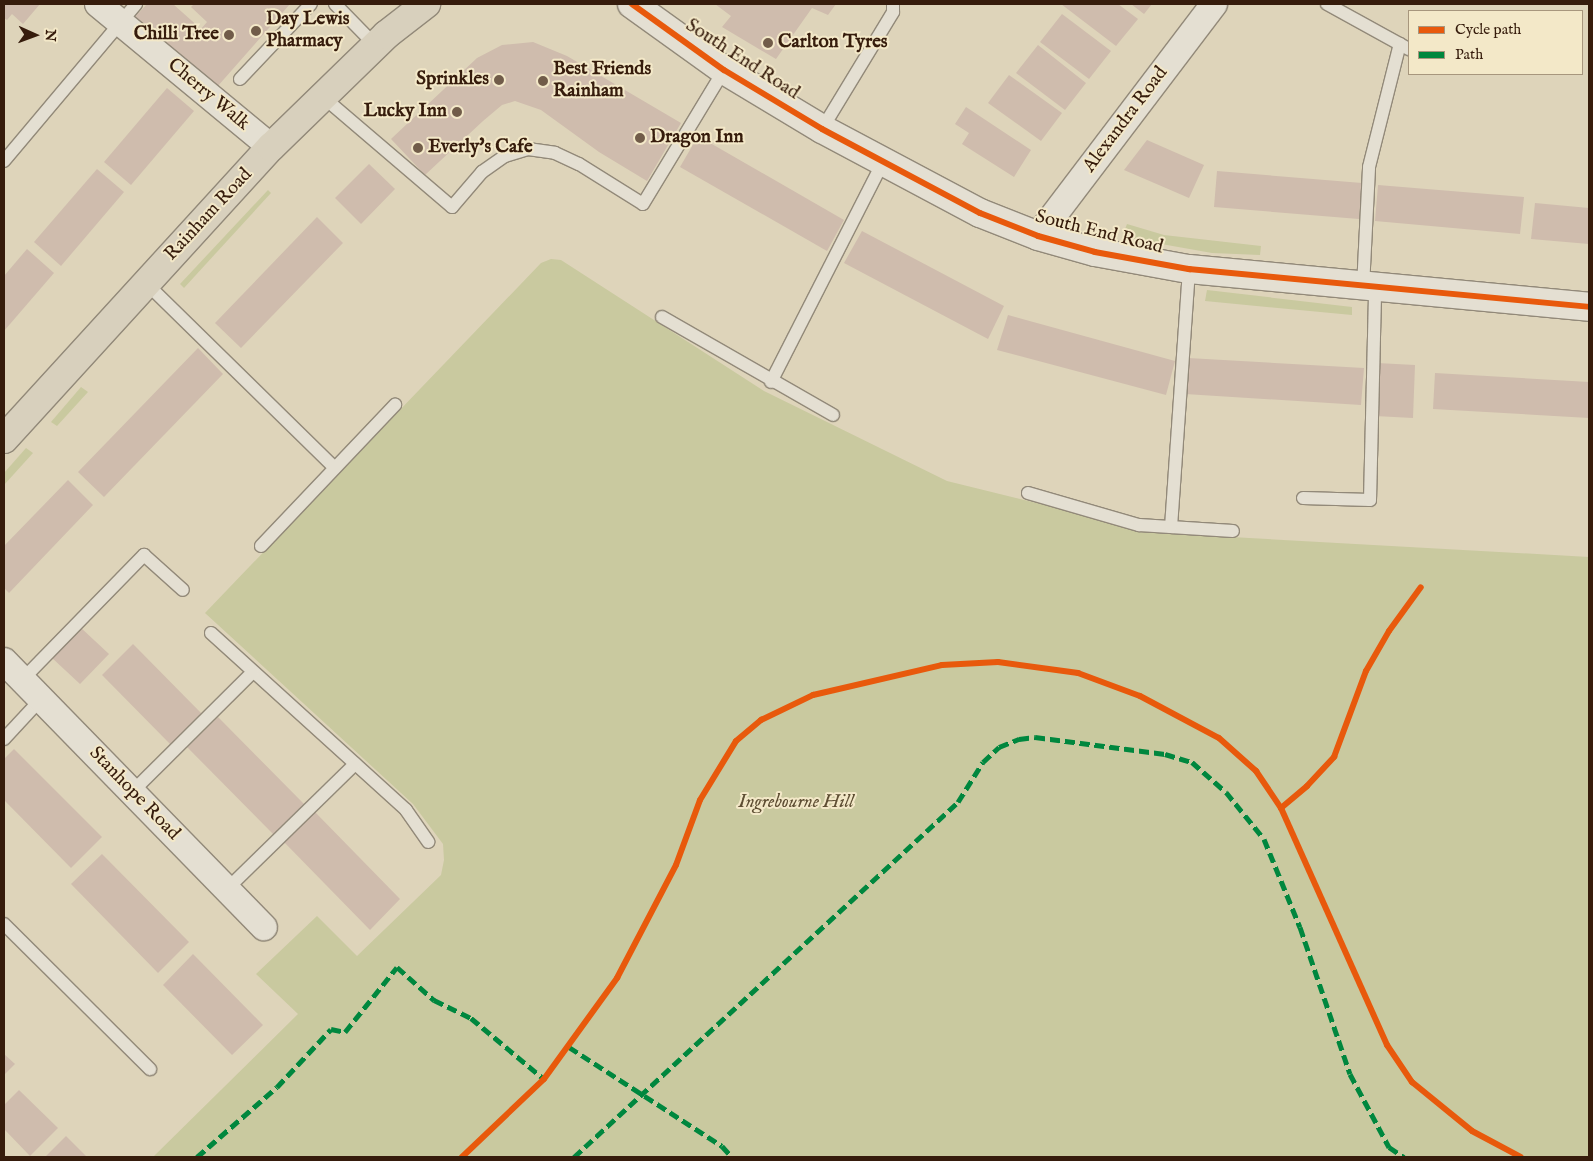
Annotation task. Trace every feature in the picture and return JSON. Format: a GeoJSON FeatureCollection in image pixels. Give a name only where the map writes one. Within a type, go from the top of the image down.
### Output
{"type":"FeatureCollection","features":[{"type":"Feature","properties":{"kind":"main road","name":"Rainham Road"},"geometry":{"type":"LineString","coordinates":[[4,439],[271,147],[375,45],[426,4]]}},
{"type":"Feature","properties":{"kind":"street","name":"Cherry Walk"},"geometry":{"type":"LineString","coordinates":[[98,4],[128,13],[271,147]]}},
{"type":"Feature","properties":{"kind":"street","name":"South End Road"},"geometry":{"type":"LineString","coordinates":[[632,4],[724,70],[822,129],[980,213],[1038,236],[1095,252],[1189,269],[1369,288],[1589,307]]}},
{"type":"Feature","properties":{"kind":"street","name":"Alexandra Road"},"geometry":{"type":"LineString","coordinates":[[1038,236],[1214,4]]}},
{"type":"Feature","properties":{"kind":"street","name":"Stanhope Road"},"geometry":{"type":"LineString","coordinates":[[4,661],[264,926]]}},
{"type":"Feature","properties":{"kind":"lane"},"geometry":{"type":"LineString","coordinates":[[240,79],[311,4]]}},
{"type":"Feature","properties":{"kind":"lane"},"geometry":{"type":"LineString","coordinates":[[335,4],[375,45]]}},
{"type":"Feature","properties":{"kind":"lane"},"geometry":{"type":"LineString","coordinates":[[822,129],[893,12],[893,4]]}},
{"type":"Feature","properties":{"kind":"lane"},"geometry":{"type":"LineString","coordinates":[[1303,498],[1370,500],[1369,167],[1405,46],[1327,4]]}},
{"type":"Feature","properties":{"kind":"lane"},"geometry":{"type":"LineString","coordinates":[[4,161],[128,13]]}},
{"type":"Feature","properties":{"kind":"lane"},"geometry":{"type":"LineString","coordinates":[[322,96],[452,207],[482,172],[505,156],[528,149],[555,153],[643,204],[724,70]]}},
{"type":"Feature","properties":{"kind":"lane"},"geometry":{"type":"LineString","coordinates":[[771,382],[883,162]]}},
{"type":"Feature","properties":{"kind":"lane"},"geometry":{"type":"LineString","coordinates":[[1171,528],[1189,269]]}},
{"type":"Feature","properties":{"kind":"lane"},"geometry":{"type":"LineString","coordinates":[[146,283],[335,468]]}},
{"type":"Feature","properties":{"kind":"lane"},"geometry":{"type":"LineString","coordinates":[[662,317],[771,382],[833,415]]}},
{"type":"Feature","properties":{"kind":"lane"},"geometry":{"type":"LineString","coordinates":[[261,546],[395,405]]}},
{"type":"Feature","properties":{"kind":"lane"},"geometry":{"type":"LineString","coordinates":[[1028,493],[1139,525],[1234,531]]}},
{"type":"Feature","properties":{"kind":"lane"},"geometry":{"type":"LineString","coordinates":[[22,680],[144,555],[183,590]]}},
{"type":"Feature","properties":{"kind":"lane"},"geometry":{"type":"LineString","coordinates":[[211,633],[406,810],[428,842]]}},
{"type":"Feature","properties":{"kind":"lane"},"geometry":{"type":"LineString","coordinates":[[132,792],[253,672]]}},
{"type":"Feature","properties":{"kind":"lane"},"geometry":{"type":"LineString","coordinates":[[4,739],[40,699]]}},
{"type":"Feature","properties":{"kind":"lane"},"geometry":{"type":"LineString","coordinates":[[227,890],[355,764]]}},
{"type":"Feature","properties":{"kind":"lane"},"geometry":{"type":"LineString","coordinates":[[4,924],[150,1069]]}},
{"type":"Feature","properties":{"kind":"green space"},"geometry":{"type":"Polygon","coordinates":[[[268,190],[271,193],[184,288],[180,284],[268,190]]]}},
{"type":"Feature","properties":{"kind":"green space"},"geometry":{"type":"Polygon","coordinates":[[[1127,224],[1164,235],[1261,246],[1260,255],[1212,253],[1122,237],[1127,224]]]}},
{"type":"Feature","properties":{"kind":"green space","name":"Ingrebourne Hill"},"geometry":{"type":"Polygon","coordinates":[[[551,259],[561,260],[764,391],[947,481],[1159,533],[1589,557],[1589,1157],[153,1157],[298,1014],[256,974],[317,916],[357,956],[441,875],[444,860],[443,844],[413,804],[205,613],[541,263],[551,259]]]}},
{"type":"Feature","properties":{"kind":"green space"},"geometry":{"type":"Polygon","coordinates":[[[1207,290],[1352,307],[1352,315],[1205,301],[1207,290]]]}},
{"type":"Feature","properties":{"kind":"green space"},"geometry":{"type":"Polygon","coordinates":[[[81,387],[88,392],[57,426],[51,422],[81,387]]]}},
{"type":"Feature","properties":{"kind":"green space"},"geometry":{"type":"Polygon","coordinates":[[[26,448],[33,453],[4,485],[4,473],[26,448]]]}},
{"type":"Feature","properties":{"kind":"building"},"geometry":{"type":"Polygon","coordinates":[[[4,4],[40,4],[23,24],[12,14],[7,20],[4,18],[4,4]]]}},
{"type":"Feature","properties":{"kind":"building"},"geometry":{"type":"Polygon","coordinates":[[[147,4],[173,4],[201,29],[207,22],[191,7],[194,4],[290,4],[217,87],[135,17],[147,4]]]}},
{"type":"Feature","properties":{"kind":"building","name":"Carlton Tyres"},"geometry":{"type":"Polygon","coordinates":[[[715,4],[836,4],[828,15],[812,8],[776,59],[722,27],[731,16],[715,4]]]}},
{"type":"Feature","properties":{"kind":"building"},"geometry":{"type":"Polygon","coordinates":[[[1061,4],[1118,4],[1138,19],[1116,46],[1061,4]]]}},
{"type":"Feature","properties":{"kind":"building"},"geometry":{"type":"Polygon","coordinates":[[[1131,4],[1152,4],[1144,14],[1131,4]]]}},
{"type":"Feature","properties":{"kind":"building"},"geometry":{"type":"Polygon","coordinates":[[[1062,14],[1111,51],[1089,79],[1040,42],[1062,14]]]}},
{"type":"Feature","properties":{"kind":"building"},"geometry":{"type":"Polygon","coordinates":[[[533,42],[567,56],[681,123],[647,181],[599,152],[541,110],[515,101],[502,105],[425,175],[391,139],[477,58],[502,45],[533,42]]]}},
{"type":"Feature","properties":{"kind":"building"},"geometry":{"type":"Polygon","coordinates":[[[1038,45],[1086,83],[1065,110],[1016,73],[1038,45]]]}},
{"type":"Feature","properties":{"kind":"building"},"geometry":{"type":"Polygon","coordinates":[[[1009,75],[1062,113],[1041,141],[988,103],[1009,75]]]}},
{"type":"Feature","properties":{"kind":"building"},"geometry":{"type":"Polygon","coordinates":[[[167,88],[194,111],[131,185],[104,162],[167,88]]]}},
{"type":"Feature","properties":{"kind":"building"},"geometry":{"type":"Polygon","coordinates":[[[966,107],[1031,150],[1014,177],[962,144],[969,133],[955,124],[966,107]]]}},
{"type":"Feature","properties":{"kind":"building"},"geometry":{"type":"Polygon","coordinates":[[[698,136],[844,220],[827,251],[680,167],[698,136]]]}},
{"type":"Feature","properties":{"kind":"building"},"geometry":{"type":"Polygon","coordinates":[[[1147,140],[1204,165],[1189,198],[1124,170],[1147,140]]]}},
{"type":"Feature","properties":{"kind":"building"},"geometry":{"type":"Polygon","coordinates":[[[369,164],[395,189],[361,224],[335,198],[369,164]]]}},
{"type":"Feature","properties":{"kind":"building"},"geometry":{"type":"Polygon","coordinates":[[[97,169],[124,192],[61,266],[34,242],[97,169]]]}},
{"type":"Feature","properties":{"kind":"building"},"geometry":{"type":"Polygon","coordinates":[[[1217,171],[1362,183],[1359,219],[1214,207],[1217,171]]]}},
{"type":"Feature","properties":{"kind":"building"},"geometry":{"type":"Polygon","coordinates":[[[1378,185],[1524,197],[1520,234],[1375,221],[1378,185]]]}},
{"type":"Feature","properties":{"kind":"building"},"geometry":{"type":"Polygon","coordinates":[[[1535,203],[1589,208],[1589,244],[1531,239],[1535,203]]]}},
{"type":"Feature","properties":{"kind":"building"},"geometry":{"type":"Polygon","coordinates":[[[317,217],[343,243],[241,348],[215,323],[317,217]]]}},
{"type":"Feature","properties":{"kind":"building"},"geometry":{"type":"Polygon","coordinates":[[[862,231],[1004,306],[988,339],[844,263],[862,231]]]}},
{"type":"Feature","properties":{"kind":"building"},"geometry":{"type":"Polygon","coordinates":[[[27,249],[54,273],[4,331],[4,276],[27,249]]]}},
{"type":"Feature","properties":{"kind":"building"},"geometry":{"type":"Polygon","coordinates":[[[1008,315],[1175,361],[1166,395],[997,350],[1008,315]]]}},
{"type":"Feature","properties":{"kind":"building"},"geometry":{"type":"Polygon","coordinates":[[[198,348],[223,374],[104,497],[78,472],[198,348]]]}},
{"type":"Feature","properties":{"kind":"building"},"geometry":{"type":"Polygon","coordinates":[[[1188,358],[1364,368],[1361,405],[1185,394],[1188,358]]]}},
{"type":"Feature","properties":{"kind":"building"},"geometry":{"type":"Polygon","coordinates":[[[1377,363],[1415,365],[1413,418],[1375,416],[1377,363]]]}},
{"type":"Feature","properties":{"kind":"building"},"geometry":{"type":"Polygon","coordinates":[[[1435,373],[1589,382],[1589,418],[1433,409],[1435,373]]]}},
{"type":"Feature","properties":{"kind":"building"},"geometry":{"type":"Polygon","coordinates":[[[68,480],[93,505],[9,593],[4,588],[4,546],[68,480]]]}},
{"type":"Feature","properties":{"kind":"building"},"geometry":{"type":"Polygon","coordinates":[[[80,627],[109,654],[80,684],[51,657],[80,627]]]}},
{"type":"Feature","properties":{"kind":"building"},"geometry":{"type":"Polygon","coordinates":[[[133,644],[203,715],[172,746],[102,675],[133,644]]]}},
{"type":"Feature","properties":{"kind":"building"},"geometry":{"type":"Polygon","coordinates":[[[218,717],[305,805],[275,836],[187,747],[218,717]]]}},
{"type":"Feature","properties":{"kind":"building"},"geometry":{"type":"Polygon","coordinates":[[[14,749],[102,837],[71,868],[4,800],[4,759],[14,749]]]}},
{"type":"Feature","properties":{"kind":"building"},"geometry":{"type":"Polygon","coordinates":[[[314,811],[400,899],[370,930],[283,841],[314,811]]]}},
{"type":"Feature","properties":{"kind":"building"},"geometry":{"type":"Polygon","coordinates":[[[102,854],[189,942],[158,973],[71,884],[102,854]]]}},
{"type":"Feature","properties":{"kind":"building"},"geometry":{"type":"Polygon","coordinates":[[[193,954],[263,1025],[232,1055],[163,985],[193,954]]]}},
{"type":"Feature","properties":{"kind":"building"},"geometry":{"type":"Polygon","coordinates":[[[4,1054],[15,1064],[4,1075],[4,1054]]]}},
{"type":"Feature","properties":{"kind":"building"},"geometry":{"type":"Polygon","coordinates":[[[19,1090],[58,1128],[30,1156],[4,1129],[4,1105],[19,1090]]]}},
{"type":"Feature","properties":{"kind":"building"},"geometry":{"type":"Polygon","coordinates":[[[66,1136],[87,1157],[45,1157],[66,1136]]]}},
{"type":"Feature","properties":{"kind":"marked path"},"geometry":{"type":"LineString","coordinates":[[574,1157],[958,802],[983,762],[999,747],[1019,739],[1035,737],[1165,754],[1192,762],[1226,792],[1264,839],[1300,927],[1350,1074],[1389,1147],[1404,1157]]}},
{"type":"Feature","properties":{"kind":"marked path"},"geometry":{"type":"LineString","coordinates":[[197,1157],[277,1087],[331,1029],[345,1032],[397,967],[434,1000],[471,1018],[544,1079]]}},
{"type":"Feature","properties":{"kind":"marked path"},"geometry":{"type":"LineString","coordinates":[[569,1047],[722,1146],[732,1157]]}},
{"type":"Feature","properties":{"kind":"cycle path"},"geometry":{"type":"LineString","coordinates":[[632,4],[724,70],[822,129],[980,213],[1038,236],[1095,252],[1189,269],[1589,307]]}},
{"type":"Feature","properties":{"kind":"cycle path"},"geometry":{"type":"LineString","coordinates":[[1281,808],[1307,786],[1334,757],[1366,671],[1389,631],[1421,587]]}},
{"type":"Feature","properties":{"kind":"cycle path"},"geometry":{"type":"LineString","coordinates":[[462,1157],[544,1079],[617,978],[676,865],[700,800],[736,741],[761,720],[813,695],[942,665],[998,662],[1078,673],[1140,696],[1219,738],[1256,771],[1281,808],[1387,1045],[1412,1082],[1472,1131],[1521,1157]]}},
{"type":"Feature","properties":{"kind":"place","name":"Day Lewis Pharmacy"},"geometry":{"type":"Point","coordinates":[256,31]}},
{"type":"Feature","properties":{"kind":"place","name":"Chilli Tree"},"geometry":{"type":"Point","coordinates":[229,35]}},
{"type":"Feature","properties":{"kind":"place","name":"Carlton Tyres"},"geometry":{"type":"Point","coordinates":[768,43]}},
{"type":"Feature","properties":{"kind":"place","name":"Sprinkles"},"geometry":{"type":"Point","coordinates":[499,80]}},
{"type":"Feature","properties":{"kind":"place","name":"Best Friends Rainham"},"geometry":{"type":"Point","coordinates":[543,81]}},
{"type":"Feature","properties":{"kind":"place","name":"Lucky Inn"},"geometry":{"type":"Point","coordinates":[457,112]}},
{"type":"Feature","properties":{"kind":"place","name":"Dragon Inn"},"geometry":{"type":"Point","coordinates":[640,138]}},
{"type":"Feature","properties":{"kind":"place","name":"Everly's Cafe"},"geometry":{"type":"Point","coordinates":[418,148]}}]}
